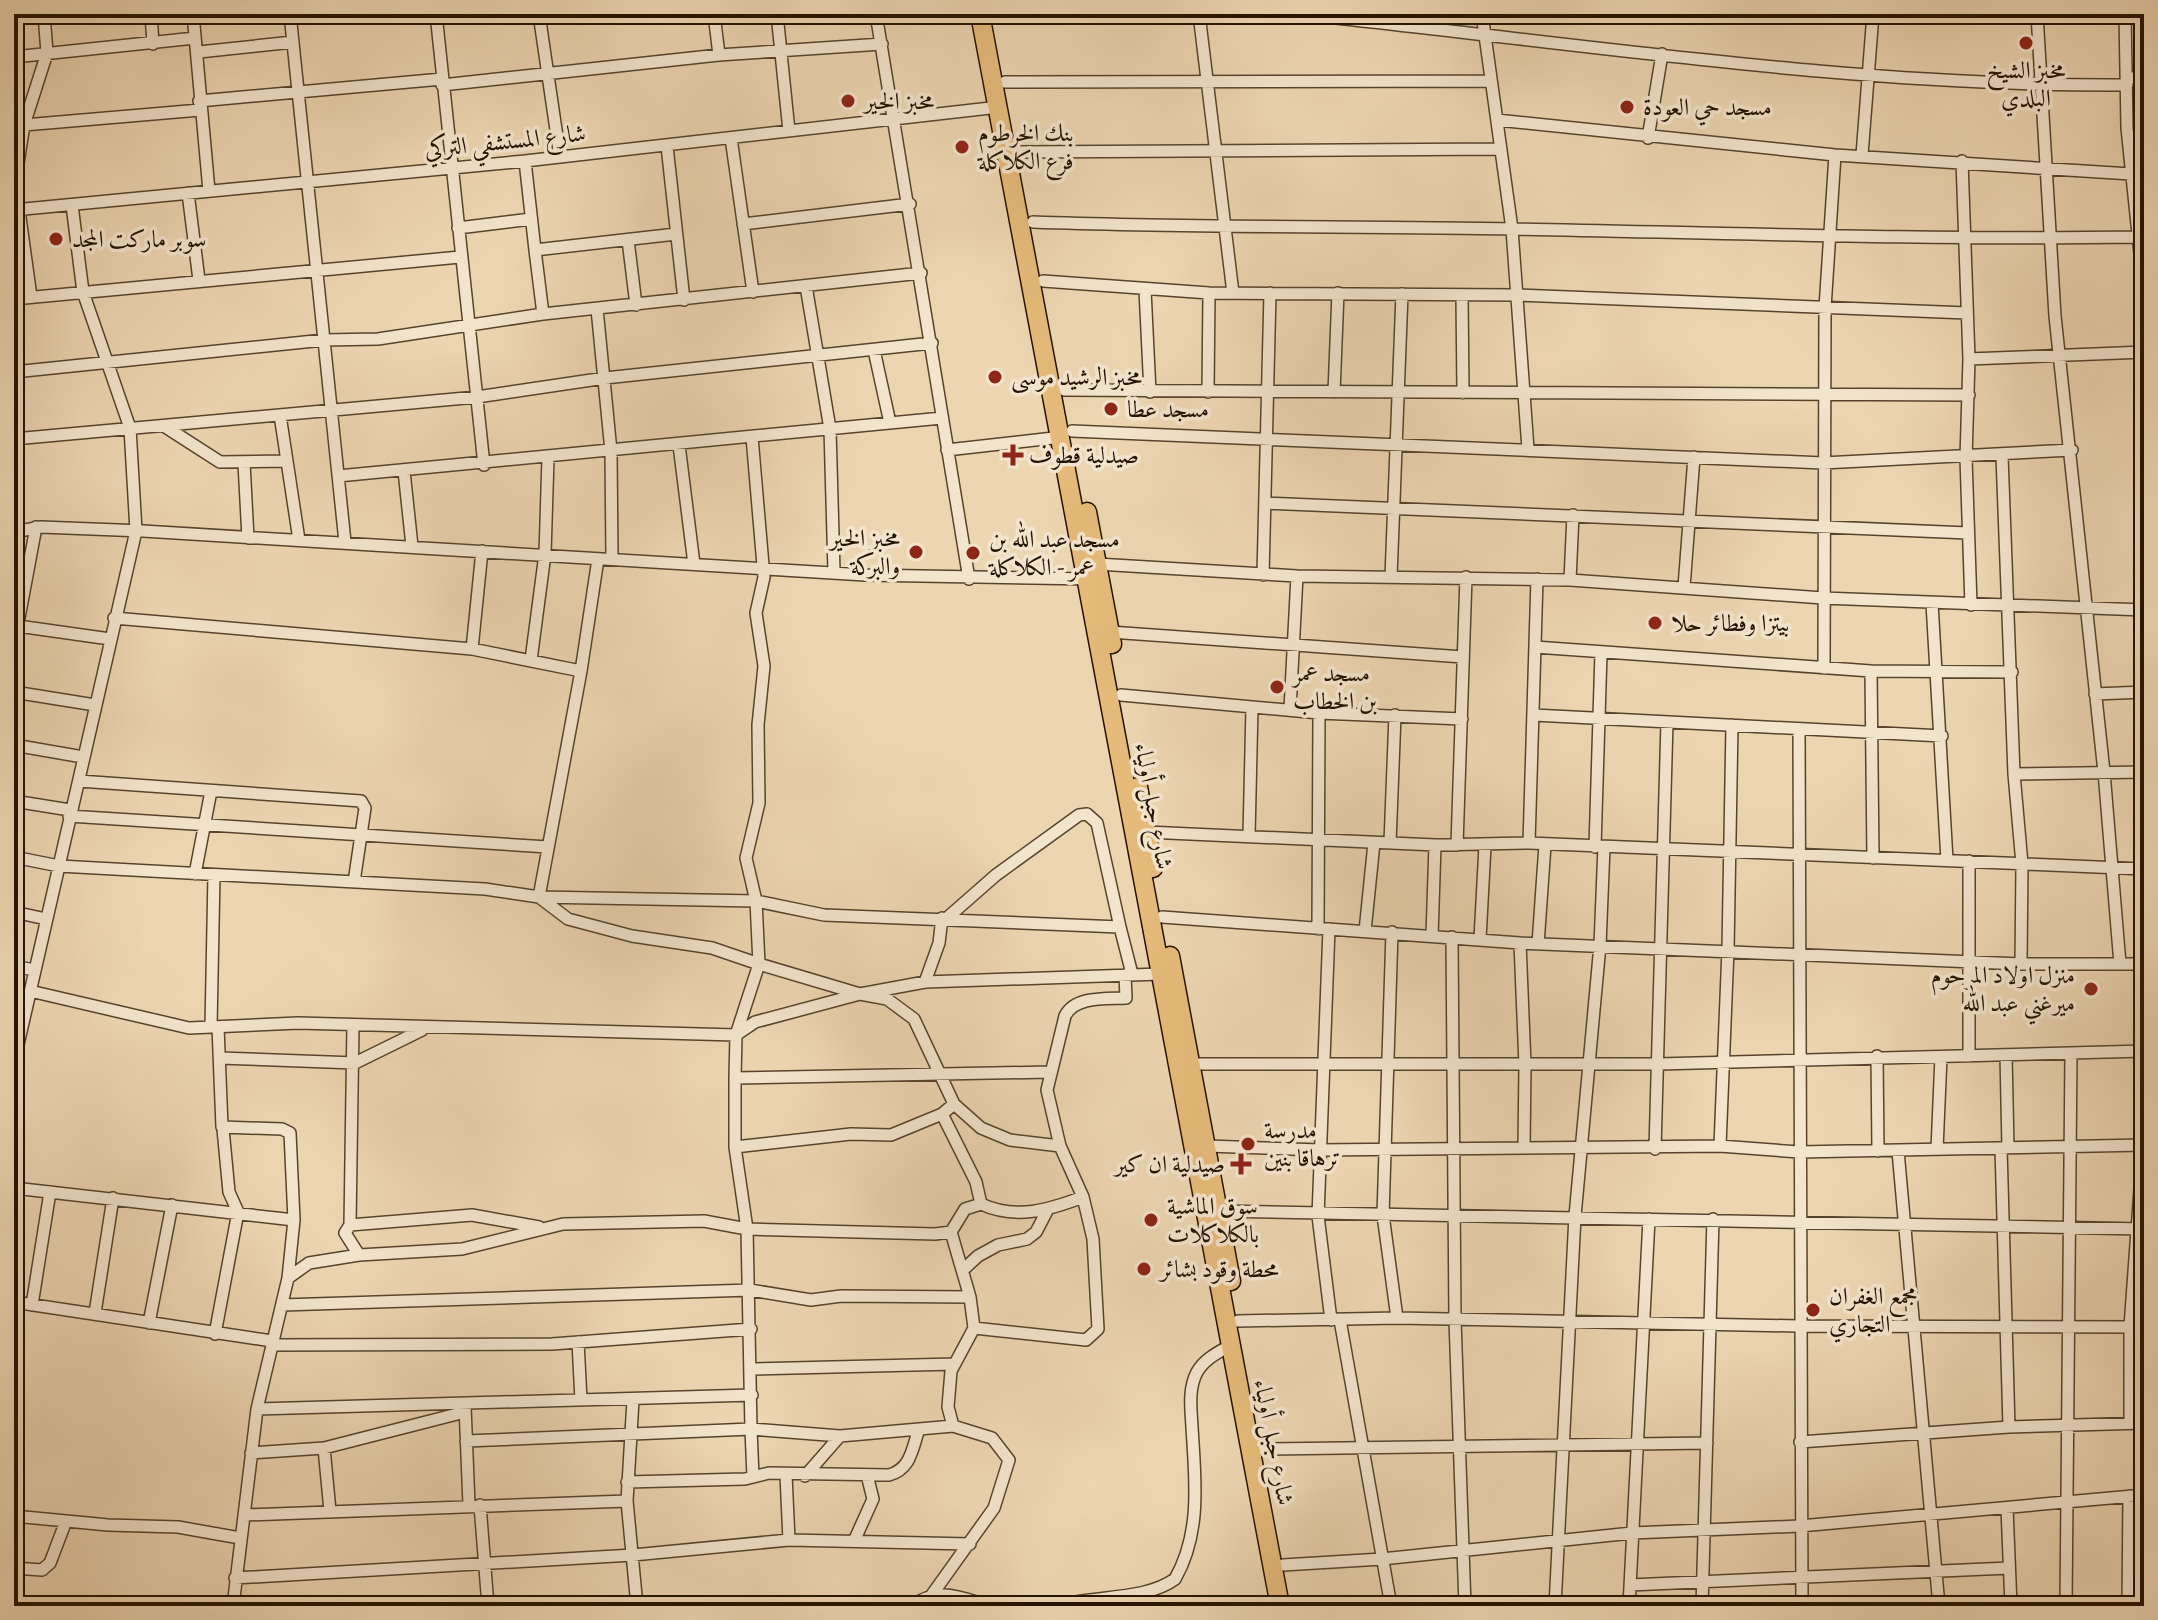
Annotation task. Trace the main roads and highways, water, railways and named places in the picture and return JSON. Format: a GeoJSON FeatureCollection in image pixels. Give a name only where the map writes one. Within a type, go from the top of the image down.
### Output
{"type":"FeatureCollection","features":[{"type":"Feature","properties":{"kind":"main road","name":"شارع جبل أولياء"},"geometry":{"type":"LineString","coordinates":[[980,14],[1095,574],[1160,974],[1280,1606]]}},
{"type":"Feature","properties":{"kind":"main road","name":"شارع جبل أولياء"},"geometry":{"type":"LineString","coordinates":[[993,14],[1064,390],[1067,434]]}},
{"type":"Feature","properties":{"kind":"main road","name":"شارع جبل أولياء"},"geometry":{"type":"LineString","coordinates":[[1095,574],[1110,632],[1291,1606]]}},
{"type":"Feature","properties":{"kind":"place","name":"مخبز الشيخ البلدي"},"geometry":{"type":"Point","coordinates":[2026,43]}},
{"type":"Feature","properties":{"kind":"place","name":"مخبز الخير"},"geometry":{"type":"Point","coordinates":[848,101]}},
{"type":"Feature","properties":{"kind":"place","name":"مسجد حي العودة"},"geometry":{"type":"Point","coordinates":[1627,107]}},
{"type":"Feature","properties":{"kind":"place","name":"بنك الخرطوم فرع الكلاكلة"},"geometry":{"type":"Point","coordinates":[962,147]}},
{"type":"Feature","properties":{"kind":"place","name":"سوبر ماركت المجد"},"geometry":{"type":"Point","coordinates":[56,239]}},
{"type":"Feature","properties":{"kind":"place","name":"مخبز الرشيد موسى"},"geometry":{"type":"Point","coordinates":[995,377]}},
{"type":"Feature","properties":{"kind":"place","name":"مسجد عطا"},"geometry":{"type":"Point","coordinates":[1111,409]}},
{"type":"Feature","properties":{"kind":"place","name":"صيدلية قطوف"},"geometry":{"type":"Point","coordinates":[1013,455]}},
{"type":"Feature","properties":{"kind":"place","name":"مخبز الخير والبركة"},"geometry":{"type":"Point","coordinates":[916,552]}},
{"type":"Feature","properties":{"kind":"place","name":"مسجد عبد الله بن عمر - الكلاكلة"},"geometry":{"type":"Point","coordinates":[973,553]}},
{"type":"Feature","properties":{"kind":"place","name":"بيتزا وفطائر حلا"},"geometry":{"type":"Point","coordinates":[1655,623]}},
{"type":"Feature","properties":{"kind":"place","name":"مسجد عمر بن الخطاب"},"geometry":{"type":"Point","coordinates":[1277,687]}},
{"type":"Feature","properties":{"kind":"place","name":"منزل اولاد المرحوم ميرغني عبد الله"},"geometry":{"type":"Point","coordinates":[2091,989]}},
{"type":"Feature","properties":{"kind":"place","name":"مدرسة ترهاقا بنين"},"geometry":{"type":"Point","coordinates":[1248,1144]}},
{"type":"Feature","properties":{"kind":"place","name":"صيدلية ان كير"},"geometry":{"type":"Point","coordinates":[1241,1164]}},
{"type":"Feature","properties":{"kind":"place","name":"سوق الماشية بالكلاكلات"},"geometry":{"type":"Point","coordinates":[1151,1220]}},
{"type":"Feature","properties":{"kind":"place","name":"محطة وقود بشائر"},"geometry":{"type":"Point","coordinates":[1144,1269]}},
{"type":"Feature","properties":{"kind":"place","name":"مجمع الغفران التجاري"},"geometry":{"type":"Point","coordinates":[1813,1310]}}]}
